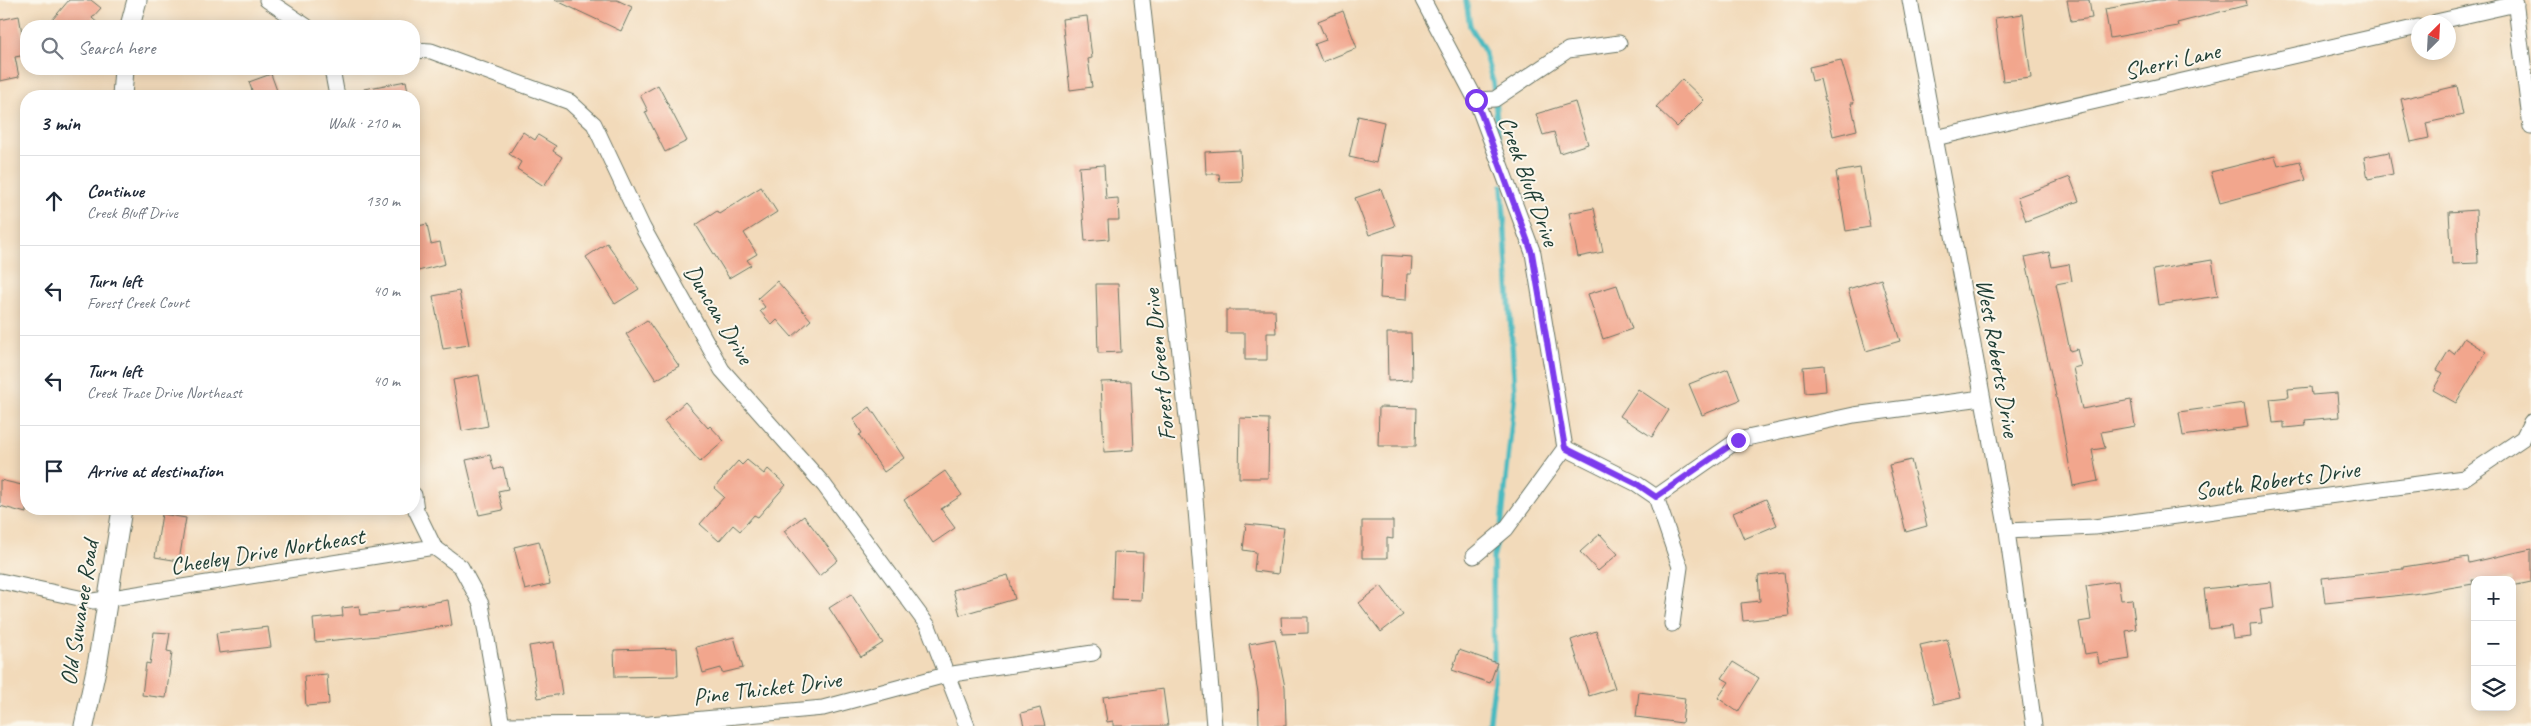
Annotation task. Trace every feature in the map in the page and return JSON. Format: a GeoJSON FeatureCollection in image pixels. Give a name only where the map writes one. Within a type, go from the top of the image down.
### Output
{"type":"FeatureCollection","features":[{"type":"Feature","properties":{"kind":"street"},"geometry":{"type":"LineString","coordinates":[[132,20],[137,0]]}},
{"type":"Feature","properties":{"kind":"street"},"geometry":{"type":"LineString","coordinates":[[267,0],[297,20]]}},
{"type":"Feature","properties":{"kind":"street","name":"Forest Green Drive"},"geometry":{"type":"LineString","coordinates":[[1142,0],[1193,474],[1214,726]]}},
{"type":"Feature","properties":{"kind":"street","name":"Creek Bluff Drive"},"geometry":{"type":"LineString","coordinates":[[1423,0],[1476,100],[1532,253],[1565,448]]}},
{"type":"Feature","properties":{"kind":"street","name":"West Roberts Drive"},"geometry":{"type":"LineString","coordinates":[[1910,0],[2007,531],[2034,726]]}},
{"type":"Feature","properties":{"kind":"street"},"geometry":{"type":"LineString","coordinates":[[2456,17],[2516,2],[2531,127]]}},
{"type":"Feature","properties":{"kind":"street","name":"Sherri Lane"},"geometry":{"type":"LineString","coordinates":[[1935,138],[2411,29]]}},
{"type":"Feature","properties":{"kind":"street"},"geometry":{"type":"LineString","coordinates":[[1476,100],[1495,99],[1568,50],[1619,43]]}},
{"type":"Feature","properties":{"kind":"street","name":"Duncan Drive"},"geometry":{"type":"LineString","coordinates":[[420,50],[431,51],[570,102],[594,124],[643,228],[722,370],[824,485],[928,626],[967,726]]}},
{"type":"Feature","properties":{"kind":"street"},"geometry":{"type":"LineString","coordinates":[[122,90],[124,75]]}},
{"type":"Feature","properties":{"kind":"street"},"geometry":{"type":"LineString","coordinates":[[333,75],[336,90]]}},
{"type":"Feature","properties":{"kind":"street"},"geometry":{"type":"LineString","coordinates":[[1656,497],[1738,440],[1854,415],[1982,398]]}},
{"type":"Feature","properties":{"kind":"street","name":"South Roberts Drive"},"geometry":{"type":"LineString","coordinates":[[2007,531],[2094,527],[2464,478],[2523,438],[2531,422]]}},
{"type":"Feature","properties":{"kind":"street"},"geometry":{"type":"LineString","coordinates":[[1474,556],[1506,529],[1565,448],[1637,484],[1656,497],[1680,567],[1672,624]]}},
{"type":"Feature","properties":{"kind":"street"},"geometry":{"type":"LineString","coordinates":[[420,514],[434,547],[460,567],[481,604],[502,725]]}},
{"type":"Feature","properties":{"kind":"street","name":"Old Suwanee Road"},"geometry":{"type":"LineString","coordinates":[[84,726],[98,660],[121,515]]}},
{"type":"Feature","properties":{"kind":"street","name":"Cheeley Drive Northeast"},"geometry":{"type":"LineString","coordinates":[[0,582],[93,602],[434,547]]}},
{"type":"Feature","properties":{"kind":"street","name":"Pine Thicket Drive"},"geometry":{"type":"LineString","coordinates":[[502,725],[650,724],[823,708],[946,675],[1093,653]]}},
{"type":"Feature","properties":{"kind":"building"},"geometry":{"type":"Polygon","coordinates":[[[69,0],[91,0],[101,8],[92,18],[94,20],[52,20],[69,0]]]}},
{"type":"Feature","properties":{"kind":"building"},"geometry":{"type":"Polygon","coordinates":[[[555,0],[617,0],[632,7],[621,31],[555,0]]]}},
{"type":"Feature","properties":{"kind":"building"},"geometry":{"type":"Polygon","coordinates":[[[2067,0],[2089,0],[2092,18],[2071,21],[2067,0]]]}},
{"type":"Feature","properties":{"kind":"building"},"geometry":{"type":"Polygon","coordinates":[[[2157,0],[2246,0],[2247,5],[2177,23],[2178,26],[2110,38],[2105,9],[2157,0]]]}},
{"type":"Feature","properties":{"kind":"building"},"geometry":{"type":"Polygon","coordinates":[[[1343,11],[1357,48],[1322,62],[1315,44],[1326,40],[1318,21],[1343,11]]]}},
{"type":"Feature","properties":{"kind":"building"},"geometry":{"type":"Polygon","coordinates":[[[2023,14],[2031,78],[2003,81],[1995,18],[2023,14]]]}},
{"type":"Feature","properties":{"kind":"building"},"geometry":{"type":"Polygon","coordinates":[[[19,16],[20,56],[15,57],[19,77],[0,81],[0,20],[19,16]]]}},
{"type":"Feature","properties":{"kind":"building"},"geometry":{"type":"Polygon","coordinates":[[[1087,16],[1092,58],[1088,59],[1092,87],[1070,90],[1062,19],[1087,16]]]}},
{"type":"Feature","properties":{"kind":"building"},"geometry":{"type":"Polygon","coordinates":[[[1841,60],[1854,103],[1851,103],[1857,130],[1833,136],[1820,79],[1812,81],[1809,67],[1841,60]]]}},
{"type":"Feature","properties":{"kind":"building"},"geometry":{"type":"Polygon","coordinates":[[[271,75],[277,90],[252,90],[249,82],[271,75]]]}},
{"type":"Feature","properties":{"kind":"building"},"geometry":{"type":"Polygon","coordinates":[[[1682,79],[1704,100],[1677,127],[1656,107],[1682,79]]]}},
{"type":"Feature","properties":{"kind":"building"},"geometry":{"type":"Polygon","coordinates":[[[406,81],[408,90],[364,90],[406,81]]]}},
{"type":"Feature","properties":{"kind":"building"},"geometry":{"type":"Polygon","coordinates":[[[658,85],[687,141],[665,152],[645,112],[648,111],[640,95],[658,85]]]}},
{"type":"Feature","properties":{"kind":"building"},"geometry":{"type":"Polygon","coordinates":[[[2457,86],[2463,115],[2426,123],[2429,138],[2411,142],[2401,99],[2457,86]]]}},
{"type":"Feature","properties":{"kind":"building"},"geometry":{"type":"Polygon","coordinates":[[[1575,102],[1588,144],[1560,153],[1554,132],[1543,135],[1536,114],[1575,102]]]}},
{"type":"Feature","properties":{"kind":"building"},"geometry":{"type":"Polygon","coordinates":[[[1358,116],[1384,122],[1376,163],[1349,157],[1358,116]]]}},
{"type":"Feature","properties":{"kind":"building"},"geometry":{"type":"Polygon","coordinates":[[[523,132],[535,140],[538,135],[556,146],[553,151],[562,157],[544,186],[517,169],[521,162],[509,154],[523,132]]]}},
{"type":"Feature","properties":{"kind":"building"},"geometry":{"type":"Polygon","coordinates":[[[1240,150],[1242,181],[1220,182],[1219,174],[1206,174],[1205,152],[1240,150]]]}},
{"type":"Feature","properties":{"kind":"building"},"geometry":{"type":"Polygon","coordinates":[[[2389,152],[2393,174],[2368,179],[2364,157],[2389,152]]]}},
{"type":"Feature","properties":{"kind":"building"},"geometry":{"type":"Polygon","coordinates":[[[2275,156],[2278,166],[2300,161],[2306,180],[2220,203],[2211,172],[2275,156]]]}},
{"type":"Feature","properties":{"kind":"building"},"geometry":{"type":"Polygon","coordinates":[[[1104,165],[1106,199],[1118,198],[1119,220],[1108,220],[1109,239],[1085,241],[1079,167],[1104,165]]]}},
{"type":"Feature","properties":{"kind":"building"},"geometry":{"type":"Polygon","coordinates":[[[1860,168],[1870,227],[1846,231],[1836,172],[1860,168]]]}},
{"type":"Feature","properties":{"kind":"building"},"geometry":{"type":"Polygon","coordinates":[[[2070,177],[2079,201],[2026,221],[2017,197],[2070,177]]]}},
{"type":"Feature","properties":{"kind":"building"},"geometry":{"type":"Polygon","coordinates":[[[761,187],[777,212],[744,233],[757,254],[747,260],[751,265],[729,278],[696,225],[717,211],[719,214],[761,187]]]}},
{"type":"Feature","properties":{"kind":"building"},"geometry":{"type":"Polygon","coordinates":[[[1381,189],[1395,226],[1369,235],[1355,198],[1381,189]]]}},
{"type":"Feature","properties":{"kind":"building"},"geometry":{"type":"Polygon","coordinates":[[[1594,208],[1603,252],[1578,257],[1569,213],[1594,208]]]}},
{"type":"Feature","properties":{"kind":"building"},"geometry":{"type":"Polygon","coordinates":[[[2476,210],[2478,263],[2452,264],[2449,212],[2476,210]]]}},
{"type":"Feature","properties":{"kind":"building"},"geometry":{"type":"Polygon","coordinates":[[[427,224],[431,244],[440,242],[445,264],[420,270],[420,226],[427,224]]]}},
{"type":"Feature","properties":{"kind":"building"},"geometry":{"type":"Polygon","coordinates":[[[607,243],[639,289],[615,304],[586,257],[607,243]]]}},
{"type":"Feature","properties":{"kind":"building"},"geometry":{"type":"Polygon","coordinates":[[[2049,252],[2052,267],[2069,264],[2072,281],[2056,284],[2070,351],[2077,349],[2081,366],[2073,368],[2082,409],[2131,400],[2135,426],[2101,432],[2105,448],[2092,450],[2098,481],[2073,486],[2060,414],[2025,257],[2049,252]]]}},
{"type":"Feature","properties":{"kind":"building"},"geometry":{"type":"Polygon","coordinates":[[[1382,255],[1412,257],[1411,274],[1407,274],[1406,300],[1380,298],[1382,255]]]}},
{"type":"Feature","properties":{"kind":"building"},"geometry":{"type":"Polygon","coordinates":[[[2212,260],[2218,296],[2158,305],[2153,270],[2212,260]]]}},
{"type":"Feature","properties":{"kind":"building"},"geometry":{"type":"Polygon","coordinates":[[[1881,279],[1900,341],[1866,351],[1848,289],[1881,279]]]}},
{"type":"Feature","properties":{"kind":"building"},"geometry":{"type":"Polygon","coordinates":[[[777,281],[811,320],[792,337],[777,320],[772,325],[760,311],[765,307],[758,298],[777,281]]]}},
{"type":"Feature","properties":{"kind":"building"},"geometry":{"type":"Polygon","coordinates":[[[1096,284],[1118,284],[1121,352],[1098,353],[1096,284]]]}},
{"type":"Feature","properties":{"kind":"building"},"geometry":{"type":"Polygon","coordinates":[[[1617,285],[1632,329],[1603,339],[1588,294],[1617,285]]]}},
{"type":"Feature","properties":{"kind":"building"},"geometry":{"type":"Polygon","coordinates":[[[459,291],[469,345],[443,349],[433,296],[459,291]]]}},
{"type":"Feature","properties":{"kind":"building"},"geometry":{"type":"Polygon","coordinates":[[[1226,310],[1275,310],[1276,333],[1267,333],[1267,360],[1245,360],[1245,333],[1226,333],[1226,310]]]}},
{"type":"Feature","properties":{"kind":"building"},"geometry":{"type":"Polygon","coordinates":[[[647,320],[679,366],[656,380],[626,334],[647,320]]]}},
{"type":"Feature","properties":{"kind":"building"},"geometry":{"type":"Polygon","coordinates":[[[1387,333],[1411,333],[1412,380],[1388,381],[1387,333]]]}},
{"type":"Feature","properties":{"kind":"building"},"geometry":{"type":"Polygon","coordinates":[[[2464,338],[2486,352],[2456,403],[2433,390],[2443,373],[2437,370],[2449,350],[2454,354],[2464,338]]]}},
{"type":"Feature","properties":{"kind":"building"},"geometry":{"type":"Polygon","coordinates":[[[1824,365],[1826,391],[1805,393],[1803,367],[1824,365]]]}},
{"type":"Feature","properties":{"kind":"building"},"geometry":{"type":"Polygon","coordinates":[[[1728,369],[1740,400],[1702,415],[1689,384],[1728,369]]]}},
{"type":"Feature","properties":{"kind":"building"},"geometry":{"type":"Polygon","coordinates":[[[479,375],[488,426],[462,431],[453,380],[479,375]]]}},
{"type":"Feature","properties":{"kind":"building"},"geometry":{"type":"Polygon","coordinates":[[[1131,381],[1134,450],[1104,452],[1101,382],[1131,381]]]}},
{"type":"Feature","properties":{"kind":"building"},"geometry":{"type":"Polygon","coordinates":[[[2311,387],[2312,395],[2337,393],[2339,417],[2305,420],[2306,426],[2284,428],[2284,422],[2273,423],[2270,399],[2289,397],[2288,389],[2311,387]]]}},
{"type":"Feature","properties":{"kind":"building"},"geometry":{"type":"Polygon","coordinates":[[[1638,389],[1669,410],[1652,437],[1620,416],[1638,389]]]}},
{"type":"Feature","properties":{"kind":"building"},"geometry":{"type":"Polygon","coordinates":[[[685,402],[708,428],[710,426],[724,441],[700,462],[664,421],[685,402]]]}},
{"type":"Feature","properties":{"kind":"building"},"geometry":{"type":"Polygon","coordinates":[[[2244,403],[2248,427],[2183,436],[2179,412],[2244,403]]]}},
{"type":"Feature","properties":{"kind":"building"},"geometry":{"type":"Polygon","coordinates":[[[870,407],[904,458],[884,472],[859,435],[862,433],[853,419],[870,407]]]}},
{"type":"Feature","properties":{"kind":"building"},"geometry":{"type":"Polygon","coordinates":[[[1379,407],[1417,408],[1416,446],[1378,446],[1379,407]]]}},
{"type":"Feature","properties":{"kind":"building"},"geometry":{"type":"Polygon","coordinates":[[[1240,418],[1269,419],[1268,478],[1239,478],[1240,418]]]}},
{"type":"Feature","properties":{"kind":"building"},"geometry":{"type":"Polygon","coordinates":[[[490,455],[494,470],[503,467],[508,489],[498,491],[503,510],[479,515],[466,460],[490,455]]]}},
{"type":"Feature","properties":{"kind":"building"},"geometry":{"type":"Polygon","coordinates":[[[747,460],[764,474],[768,469],[786,485],[758,517],[754,515],[740,531],[733,525],[719,541],[700,524],[724,497],[714,488],[738,461],[742,465],[747,460]]]}},
{"type":"Feature","properties":{"kind":"building"},"geometry":{"type":"Polygon","coordinates":[[[1911,460],[1927,526],[1906,532],[1889,465],[1911,460]]]}},
{"type":"Feature","properties":{"kind":"building"},"geometry":{"type":"Polygon","coordinates":[[[945,471],[962,495],[941,509],[955,528],[933,543],[904,500],[945,471]]]}},
{"type":"Feature","properties":{"kind":"building"},"geometry":{"type":"Polygon","coordinates":[[[0,480],[20,485],[20,511],[0,506],[0,480]]]}},
{"type":"Feature","properties":{"kind":"building"},"geometry":{"type":"Polygon","coordinates":[[[1766,499],[1777,525],[1744,539],[1733,513],[1766,499]]]}},
{"type":"Feature","properties":{"kind":"building"},"geometry":{"type":"Polygon","coordinates":[[[162,515],[186,518],[179,561],[155,557],[162,515]]]}},
{"type":"Feature","properties":{"kind":"building"},"geometry":{"type":"Polygon","coordinates":[[[804,516],[838,560],[819,576],[784,531],[804,516]]]}},
{"type":"Feature","properties":{"kind":"building"},"geometry":{"type":"Polygon","coordinates":[[[1362,521],[1393,521],[1393,539],[1387,538],[1387,558],[1362,558],[1362,521]]]}},
{"type":"Feature","properties":{"kind":"building"},"geometry":{"type":"Polygon","coordinates":[[[1246,524],[1284,528],[1278,574],[1254,571],[1256,552],[1243,550],[1246,524]]]}},
{"type":"Feature","properties":{"kind":"building"},"geometry":{"type":"Polygon","coordinates":[[[1600,534],[1618,554],[1598,571],[1580,552],[1600,534]]]}},
{"type":"Feature","properties":{"kind":"building"},"geometry":{"type":"Polygon","coordinates":[[[539,541],[550,584],[525,590],[514,547],[539,541]]]}},
{"type":"Feature","properties":{"kind":"building"},"geometry":{"type":"Polygon","coordinates":[[[2531,549],[2531,582],[2516,585],[2516,576],[2471,576],[2471,584],[2413,594],[2325,603],[2322,578],[2403,569],[2403,567],[2468,557],[2469,563],[2531,549]]]}},
{"type":"Feature","properties":{"kind":"building"},"geometry":{"type":"Polygon","coordinates":[[[1114,552],[1143,553],[1141,600],[1112,599],[1114,552]]]}},
{"type":"Feature","properties":{"kind":"building"},"geometry":{"type":"Polygon","coordinates":[[[1784,573],[1789,616],[1743,621],[1741,603],[1760,601],[1758,576],[1784,573]]]}},
{"type":"Feature","properties":{"kind":"building"},"geometry":{"type":"Polygon","coordinates":[[[1008,575],[1015,599],[960,615],[953,590],[1008,575]]]}},
{"type":"Feature","properties":{"kind":"building"},"geometry":{"type":"Polygon","coordinates":[[[2118,581],[2121,600],[2132,599],[2136,629],[2126,631],[2130,659],[2099,664],[2097,652],[2085,654],[2079,622],[2091,620],[2086,586],[2118,581]]]}},
{"type":"Feature","properties":{"kind":"building"},"geometry":{"type":"Polygon","coordinates":[[[2271,582],[2274,608],[2260,610],[2262,623],[2250,624],[2251,637],[2233,639],[2231,626],[2209,629],[2204,589],[2271,582]]]}},
{"type":"Feature","properties":{"kind":"building"},"geometry":{"type":"Polygon","coordinates":[[[1381,586],[1403,615],[1381,632],[1359,603],[1381,586]]]}},
{"type":"Feature","properties":{"kind":"building"},"geometry":{"type":"Polygon","coordinates":[[[851,594],[883,643],[861,657],[829,608],[851,594]]]}},
{"type":"Feature","properties":{"kind":"building"},"geometry":{"type":"Polygon","coordinates":[[[448,600],[452,625],[389,635],[315,642],[313,619],[343,616],[342,608],[359,606],[360,615],[398,611],[398,608],[448,600]]]}},
{"type":"Feature","properties":{"kind":"building"},"geometry":{"type":"Polygon","coordinates":[[[1281,617],[1308,617],[1308,633],[1282,634],[1281,617]]]}},
{"type":"Feature","properties":{"kind":"building"},"geometry":{"type":"Polygon","coordinates":[[[268,627],[271,647],[219,653],[216,633],[268,627]]]}},
{"type":"Feature","properties":{"kind":"building"},"geometry":{"type":"Polygon","coordinates":[[[1596,631],[1615,688],[1589,696],[1571,640],[1596,631]]]}},
{"type":"Feature","properties":{"kind":"building"},"geometry":{"type":"Polygon","coordinates":[[[154,632],[170,633],[167,651],[172,652],[166,698],[142,695],[146,663],[150,664],[154,632]]]}},
{"type":"Feature","properties":{"kind":"building"},"geometry":{"type":"Polygon","coordinates":[[[734,637],[743,668],[722,673],[721,668],[703,673],[696,647],[734,637]]]}},
{"type":"Feature","properties":{"kind":"building"},"geometry":{"type":"Polygon","coordinates":[[[1275,639],[1285,687],[1286,726],[1259,726],[1258,692],[1249,644],[1275,639]]]}},
{"type":"Feature","properties":{"kind":"building"},"geometry":{"type":"Polygon","coordinates":[[[1947,639],[1961,698],[1934,704],[1920,645],[1947,639]]]}},
{"type":"Feature","properties":{"kind":"building"},"geometry":{"type":"Polygon","coordinates":[[[554,642],[562,694],[538,698],[529,646],[554,642]]]}},
{"type":"Feature","properties":{"kind":"building"},"geometry":{"type":"Polygon","coordinates":[[[677,648],[678,676],[615,677],[614,650],[677,648]]]}},
{"type":"Feature","properties":{"kind":"building"},"geometry":{"type":"Polygon","coordinates":[[[1459,650],[1497,663],[1490,683],[1452,670],[1459,650]]]}},
{"type":"Feature","properties":{"kind":"building"},"geometry":{"type":"Polygon","coordinates":[[[1733,662],[1759,678],[1738,712],[1718,698],[1729,682],[1722,678],[1733,662]]]}},
{"type":"Feature","properties":{"kind":"building"},"geometry":{"type":"Polygon","coordinates":[[[327,674],[329,704],[306,706],[304,676],[327,674]]]}},
{"type":"Feature","properties":{"kind":"building"},"geometry":{"type":"Polygon","coordinates":[[[1163,689],[1168,726],[1113,726],[1113,721],[1107,722],[1103,697],[1163,689]]]}},
{"type":"Feature","properties":{"kind":"building"},"geometry":{"type":"Polygon","coordinates":[[[1639,692],[1685,698],[1682,723],[1636,717],[1639,692]]]}},
{"type":"Feature","properties":{"kind":"building"},"geometry":{"type":"Polygon","coordinates":[[[1040,708],[1045,726],[1024,726],[1021,713],[1040,708]]]}},
{"type":"Feature","properties":{"kind":"waterway"},"geometry":{"type":"LineString","coordinates":[[1466,0],[1470,26],[1483,48],[1493,82],[1500,150]]}},
{"type":"Feature","properties":{"kind":"waterway"},"geometry":{"type":"LineString","coordinates":[[1501,528],[1515,392],[1502,186]]}},
{"type":"Feature","properties":{"kind":"waterway"},"geometry":{"type":"LineString","coordinates":[[1489,726],[1494,686],[1493,558],[1497,542]]}},
{"type":"Feature","properties":{"kind":"route"},"geometry":{"type":"LineString","coordinates":[[1476,100],[1532,253],[1565,448],[1637,484],[1656,497],[1738,440]]}}]}
